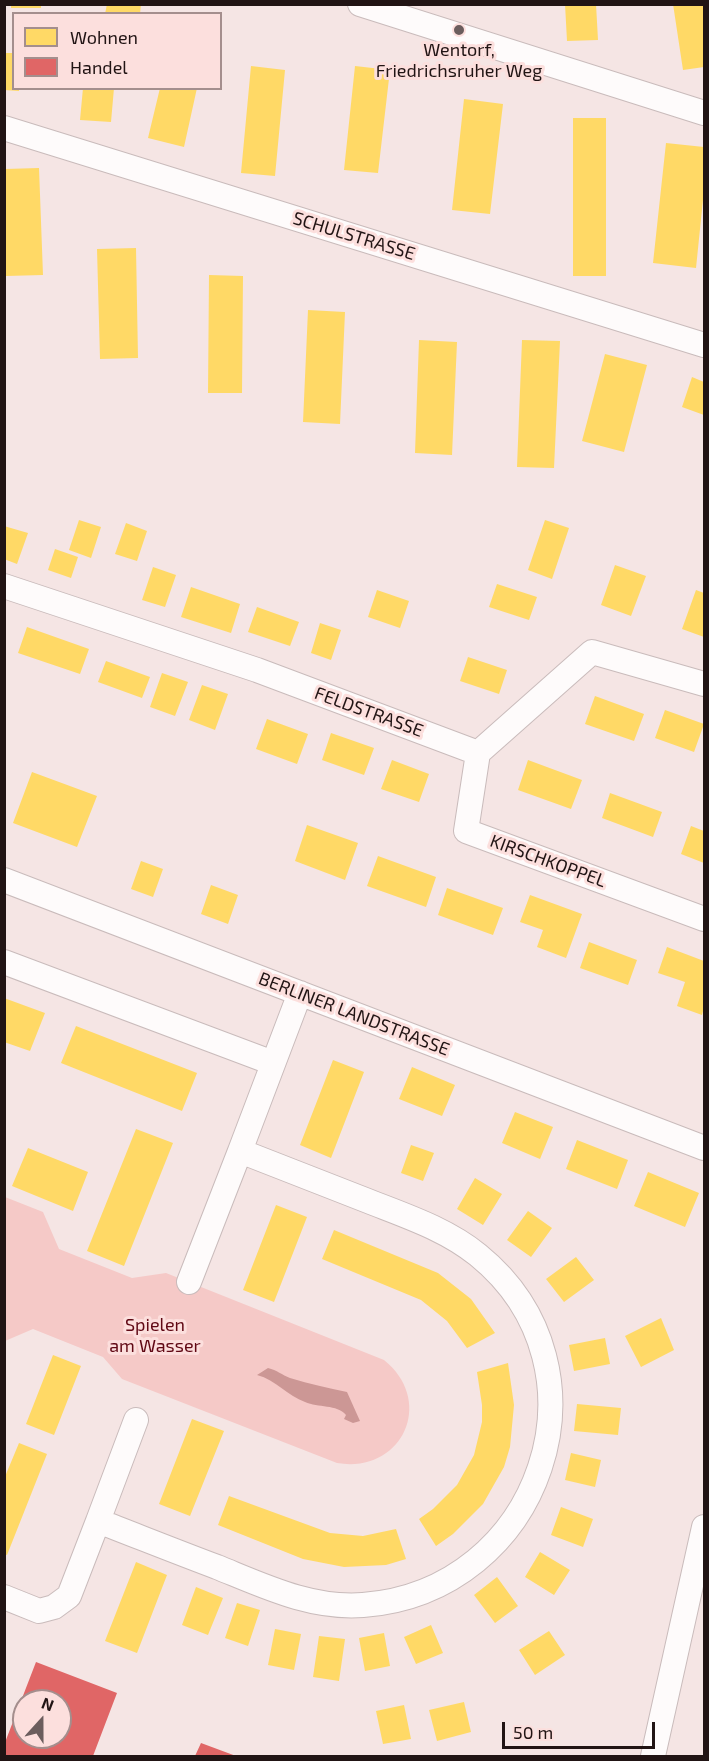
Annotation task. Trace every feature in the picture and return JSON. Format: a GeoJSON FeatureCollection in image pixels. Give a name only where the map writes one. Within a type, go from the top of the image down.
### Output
{"type":"FeatureCollection","features":[{"type":"Feature","properties":{"kind":"street"},"geometry":{"type":"LineString","coordinates":[[360,4],[705,113]]}},
{"type":"Feature","properties":{"kind":"street","name":"SCHULSTRASSE"},"geometry":{"type":"LineString","coordinates":[[4,128],[705,345]]}},
{"type":"Feature","properties":{"kind":"street","name":"FELDSTRASSE"},"geometry":{"type":"LineString","coordinates":[[4,586],[257,670],[478,753]]}},
{"type":"Feature","properties":{"kind":"street"},"geometry":{"type":"LineString","coordinates":[[478,753],[592,652],[705,684]]}},
{"type":"Feature","properties":{"kind":"street","name":"KIRSCHKOPPEL"},"geometry":{"type":"LineString","coordinates":[[478,753],[466,831],[705,919]]}},
{"type":"Feature","properties":{"kind":"street","name":"BERLINER LANDSTRASSE"},"geometry":{"type":"LineString","coordinates":[[4,880],[705,1148]]}},
{"type":"Feature","properties":{"kind":"street"},"geometry":{"type":"LineString","coordinates":[[4,962],[273,1064]]}},
{"type":"Feature","properties":{"kind":"street"},"geometry":{"type":"LineString","coordinates":[[189,1282],[300,993]]}},
{"type":"Feature","properties":{"kind":"street"},"geometry":{"type":"LineString","coordinates":[[98,1521],[299,1599],[361,1606],[422,1593],[441,1585],[476,1562],[518,1517],[537,1480],[550,1419],[546,1368],[529,1319],[519,1301],[493,1269],[478,1255],[443,1232],[240,1151]]}},
{"type":"Feature","properties":{"kind":"street"},"geometry":{"type":"LineString","coordinates":[[4,1597],[39,1611],[54,1607],[69,1596],[136,1420]]}},
{"type":"Feature","properties":{"kind":"street"},"geometry":{"type":"LineString","coordinates":[[653,1756],[705,1527]]}},
{"type":"Feature","properties":{"kind":"green space","name":"Spielen am Wasser"},"geometry":{"type":"Polygon","coordinates":[[[5,1197],[43,1212],[59,1249],[132,1278],[166,1273],[384,1360],[400,1377],[408,1395],[409,1414],[404,1431],[394,1446],[379,1457],[360,1463],[337,1463],[122,1379],[103,1357],[33,1329],[5,1341],[5,1197]]]}},
{"type":"Feature","properties":{"kind":"shaded area"},"geometry":{"type":"Polygon","coordinates":[[[268,1368],[290,1378],[347,1392],[360,1421],[353,1423],[344,1419],[346,1415],[338,1409],[310,1404],[270,1380],[257,1375],[268,1368]]]}},
{"type":"Feature","properties":{"kind":"building: Wohnen"},"geometry":{"type":"Polygon","coordinates":[[[11,4],[41,4],[41,8],[11,8],[11,4]]]}},
{"type":"Feature","properties":{"kind":"building: Wohnen"},"geometry":{"type":"Polygon","coordinates":[[[107,4],[141,4],[140,12],[105,12],[107,4]]]}},
{"type":"Feature","properties":{"kind":"building: Wohnen"},"geometry":{"type":"Polygon","coordinates":[[[565,4],[596,4],[598,40],[567,41],[565,4]]]}},
{"type":"Feature","properties":{"kind":"building: Wohnen"},"geometry":{"type":"Polygon","coordinates":[[[673,4],[703,4],[704,67],[683,70],[673,4]]]}},
{"type":"Feature","properties":{"kind":"building: Wohnen"},"geometry":{"type":"Polygon","coordinates":[[[4,53],[12,53],[12,90],[19,91],[4,90],[4,53]]]}},
{"type":"Feature","properties":{"kind":"building: Wohnen"},"geometry":{"type":"Polygon","coordinates":[[[251,66],[285,70],[275,176],[241,173],[251,66]]]}},
{"type":"Feature","properties":{"kind":"building: Wohnen"},"geometry":{"type":"Polygon","coordinates":[[[355,66],[390,70],[378,173],[344,170],[355,66]]]}},
{"type":"Feature","properties":{"kind":"building: Wohnen"},"geometry":{"type":"Polygon","coordinates":[[[83,90],[114,90],[111,122],[80,120],[83,90]]]}},
{"type":"Feature","properties":{"kind":"building: Wohnen"},"geometry":{"type":"Polygon","coordinates":[[[160,90],[197,90],[184,147],[148,138],[160,90]]]}},
{"type":"Feature","properties":{"kind":"building: Wohnen"},"geometry":{"type":"Polygon","coordinates":[[[464,99],[503,104],[490,214],[452,210],[464,99]]]}},
{"type":"Feature","properties":{"kind":"building: Wohnen"},"geometry":{"type":"Polygon","coordinates":[[[573,118],[606,118],[606,276],[573,276],[573,118]]]}},
{"type":"Feature","properties":{"kind":"building: Wohnen"},"geometry":{"type":"Polygon","coordinates":[[[666,143],[704,147],[704,190],[696,268],[653,263],[666,143]]]}},
{"type":"Feature","properties":{"kind":"building: Wohnen"},"geometry":{"type":"Polygon","coordinates":[[[39,168],[43,275],[6,276],[5,169],[39,168]]]}},
{"type":"Feature","properties":{"kind":"building: Wohnen"},"geometry":{"type":"Polygon","coordinates":[[[136,248],[138,358],[100,359],[97,249],[136,248]]]}},
{"type":"Feature","properties":{"kind":"building: Wohnen"},"geometry":{"type":"Polygon","coordinates":[[[209,275],[243,276],[242,393],[208,393],[209,275]]]}},
{"type":"Feature","properties":{"kind":"building: Wohnen"},"geometry":{"type":"Polygon","coordinates":[[[308,310],[345,312],[340,424],[303,422],[308,310]]]}},
{"type":"Feature","properties":{"kind":"building: Wohnen"},"geometry":{"type":"Polygon","coordinates":[[[419,340],[457,342],[452,455],[415,453],[419,340]]]}},
{"type":"Feature","properties":{"kind":"building: Wohnen"},"geometry":{"type":"Polygon","coordinates":[[[522,340],[560,341],[554,468],[517,467],[522,340]]]}},
{"type":"Feature","properties":{"kind":"building: Wohnen"},"geometry":{"type":"Polygon","coordinates":[[[605,354],[647,365],[624,452],[582,441],[605,354]]]}},
{"type":"Feature","properties":{"kind":"building: Wohnen"},"geometry":{"type":"Polygon","coordinates":[[[692,377],[704,382],[704,415],[682,407],[692,377]]]}},
{"type":"Feature","properties":{"kind":"building: Wohnen"},"geometry":{"type":"Polygon","coordinates":[[[79,520],[101,527],[91,558],[69,550],[79,520]]]}},
{"type":"Feature","properties":{"kind":"building: Wohnen"},"geometry":{"type":"Polygon","coordinates":[[[545,520],[569,528],[552,579],[528,570],[545,520]]]}},
{"type":"Feature","properties":{"kind":"building: Wohnen"},"geometry":{"type":"Polygon","coordinates":[[[126,523],[147,531],[137,561],[115,554],[126,523]]]}},
{"type":"Feature","properties":{"kind":"building: Wohnen"},"geometry":{"type":"Polygon","coordinates":[[[4,526],[28,533],[17,564],[4,559],[4,526]]]}},
{"type":"Feature","properties":{"kind":"building: Wohnen"},"geometry":{"type":"Polygon","coordinates":[[[55,549],[78,557],[71,578],[48,570],[55,549]]]}},
{"type":"Feature","properties":{"kind":"building: Wohnen"},"geometry":{"type":"Polygon","coordinates":[[[615,565],[646,576],[631,616],[601,605],[615,565]]]}},
{"type":"Feature","properties":{"kind":"building: Wohnen"},"geometry":{"type":"Polygon","coordinates":[[[153,567],[176,575],[165,607],[142,600],[153,567]]]}},
{"type":"Feature","properties":{"kind":"building: Wohnen"},"geometry":{"type":"Polygon","coordinates":[[[497,584],[537,597],[529,620],[489,607],[497,584]]]}},
{"type":"Feature","properties":{"kind":"building: Wohnen"},"geometry":{"type":"Polygon","coordinates":[[[191,587],[240,604],[231,633],[181,617],[191,587]]]}},
{"type":"Feature","properties":{"kind":"building: Wohnen"},"geometry":{"type":"Polygon","coordinates":[[[377,590],[409,601],[400,628],[368,617],[377,590]]]}},
{"type":"Feature","properties":{"kind":"building: Wohnen"},"geometry":{"type":"Polygon","coordinates":[[[696,590],[704,593],[704,637],[682,629],[696,590]]]}},
{"type":"Feature","properties":{"kind":"building: Wohnen"},"geometry":{"type":"Polygon","coordinates":[[[257,607],[299,622],[290,646],[248,632],[257,607]]]}},
{"type":"Feature","properties":{"kind":"building: Wohnen"},"geometry":{"type":"Polygon","coordinates":[[[320,623],[341,630],[331,660],[311,653],[320,623]]]}},
{"type":"Feature","properties":{"kind":"building: Wohnen"},"geometry":{"type":"Polygon","coordinates":[[[27,627],[89,649],[80,674],[18,653],[27,627]]]}},
{"type":"Feature","properties":{"kind":"building: Wohnen"},"geometry":{"type":"Polygon","coordinates":[[[468,657],[507,670],[499,694],[460,681],[468,657]]]}},
{"type":"Feature","properties":{"kind":"building: Wohnen"},"geometry":{"type":"Polygon","coordinates":[[[106,661],[150,677],[142,698],[98,682],[106,661]]]}},
{"type":"Feature","properties":{"kind":"building: Wohnen"},"geometry":{"type":"Polygon","coordinates":[[[162,673],[188,682],[175,716],[150,707],[162,673]]]}},
{"type":"Feature","properties":{"kind":"building: Wohnen"},"geometry":{"type":"Polygon","coordinates":[[[202,685],[228,694],[215,730],[189,720],[202,685]]]}},
{"type":"Feature","properties":{"kind":"building: Wohnen"},"geometry":{"type":"Polygon","coordinates":[[[595,696],[644,714],[634,741],[585,724],[595,696]]]}},
{"type":"Feature","properties":{"kind":"building: Wohnen"},"geometry":{"type":"Polygon","coordinates":[[[665,710],[704,724],[694,752],[655,738],[665,710]]]}},
{"type":"Feature","properties":{"kind":"building: Wohnen"},"geometry":{"type":"Polygon","coordinates":[[[267,719],[308,734],[297,764],[256,749],[267,719]]]}},
{"type":"Feature","properties":{"kind":"building: Wohnen"},"geometry":{"type":"Polygon","coordinates":[[[331,733],[374,748],[364,775],[322,760],[331,733]]]}},
{"type":"Feature","properties":{"kind":"building: Wohnen"},"geometry":{"type":"Polygon","coordinates":[[[392,760],[429,774],[419,802],[381,789],[392,760]]]}},
{"type":"Feature","properties":{"kind":"building: Wohnen"},"geometry":{"type":"Polygon","coordinates":[[[528,760],[582,780],[571,809],[518,790],[528,760]]]}},
{"type":"Feature","properties":{"kind":"building: Wohnen"},"geometry":{"type":"Polygon","coordinates":[[[32,772],[97,796],[77,847],[13,823],[32,772]]]}},
{"type":"Feature","properties":{"kind":"building: Wohnen"},"geometry":{"type":"Polygon","coordinates":[[[610,793],[662,812],[653,837],[602,818],[610,793]]]}},
{"type":"Feature","properties":{"kind":"building: Wohnen"},"geometry":{"type":"Polygon","coordinates":[[[307,825],[358,843],[345,880],[295,861],[307,825]]]}},
{"type":"Feature","properties":{"kind":"building: Wohnen"},"geometry":{"type":"Polygon","coordinates":[[[691,826],[704,831],[704,863],[681,854],[691,826]]]}},
{"type":"Feature","properties":{"kind":"building: Wohnen"},"geometry":{"type":"Polygon","coordinates":[[[378,856],[436,877],[426,907],[367,886],[378,856]]]}},
{"type":"Feature","properties":{"kind":"building: Wohnen"},"geometry":{"type":"Polygon","coordinates":[[[141,861],[163,869],[153,897],[131,889],[141,861]]]}},
{"type":"Feature","properties":{"kind":"building: Wohnen"},"geometry":{"type":"Polygon","coordinates":[[[211,885],[238,895],[228,924],[201,914],[211,885]]]}},
{"type":"Feature","properties":{"kind":"building: Wohnen"},"geometry":{"type":"Polygon","coordinates":[[[447,888],[503,908],[493,935],[438,915],[447,888]]]}},
{"type":"Feature","properties":{"kind":"building: Wohnen"},"geometry":{"type":"Polygon","coordinates":[[[530,895],[582,914],[566,958],[537,947],[543,930],[520,922],[530,895]]]}},
{"type":"Feature","properties":{"kind":"building: Wohnen"},"geometry":{"type":"Polygon","coordinates":[[[589,942],[637,960],[628,985],[580,968],[589,942]]]}},
{"type":"Feature","properties":{"kind":"building: Wohnen"},"geometry":{"type":"Polygon","coordinates":[[[667,947],[704,961],[702,1015],[677,1006],[685,982],[658,973],[667,947]]]}},
{"type":"Feature","properties":{"kind":"building: Wohnen"},"geometry":{"type":"Polygon","coordinates":[[[4,998],[45,1013],[30,1051],[4,1042],[4,998]]]}},
{"type":"Feature","properties":{"kind":"building: Wohnen"},"geometry":{"type":"Polygon","coordinates":[[[76,1026],[197,1073],[182,1111],[61,1063],[76,1026]]]}},
{"type":"Feature","properties":{"kind":"building: Wohnen"},"geometry":{"type":"Polygon","coordinates":[[[333,1060],[364,1072],[331,1158],[300,1145],[333,1060]]]}},
{"type":"Feature","properties":{"kind":"building: Wohnen"},"geometry":{"type":"Polygon","coordinates":[[[412,1067],[455,1085],[442,1116],[399,1099],[412,1067]]]}},
{"type":"Feature","properties":{"kind":"building: Wohnen"},"geometry":{"type":"Polygon","coordinates":[[[515,1112],[553,1127],[540,1159],[502,1143],[515,1112]]]}},
{"type":"Feature","properties":{"kind":"building: Wohnen"},"geometry":{"type":"Polygon","coordinates":[[[136,1129],[173,1143],[124,1266],[87,1251],[136,1129]]]}},
{"type":"Feature","properties":{"kind":"building: Wohnen"},"geometry":{"type":"Polygon","coordinates":[[[577,1140],[628,1160],[617,1189],[566,1169],[577,1140]]]}},
{"type":"Feature","properties":{"kind":"building: Wohnen"},"geometry":{"type":"Polygon","coordinates":[[[411,1145],[434,1153],[423,1181],[401,1173],[411,1145]]]}},
{"type":"Feature","properties":{"kind":"building: Wohnen"},"geometry":{"type":"Polygon","coordinates":[[[28,1148],[88,1172],[73,1211],[12,1186],[28,1148]]]}},
{"type":"Feature","properties":{"kind":"building: Wohnen"},"geometry":{"type":"Polygon","coordinates":[[[648,1172],[699,1193],[685,1227],[634,1206],[648,1172]]]}},
{"type":"Feature","properties":{"kind":"building: Wohnen"},"geometry":{"type":"Polygon","coordinates":[[[475,1178],[502,1194],[483,1225],[457,1209],[475,1178]]]}},
{"type":"Feature","properties":{"kind":"building: Wohnen"},"geometry":{"type":"Polygon","coordinates":[[[276,1205],[307,1217],[274,1302],[243,1290],[276,1205]]]}},
{"type":"Feature","properties":{"kind":"building: Wohnen"},"geometry":{"type":"Polygon","coordinates":[[[528,1211],[552,1228],[531,1257],[507,1240],[528,1211]]]}},
{"type":"Feature","properties":{"kind":"building: Wohnen"},"geometry":{"type":"Polygon","coordinates":[[[334,1230],[438,1273],[471,1299],[495,1333],[467,1348],[447,1321],[421,1300],[322,1259],[334,1230]]]}},
{"type":"Feature","properties":{"kind":"building: Wohnen"},"geometry":{"type":"Polygon","coordinates":[[[576,1257],[594,1280],[564,1302],[546,1279],[576,1257]]]}},
{"type":"Feature","properties":{"kind":"building: Wohnen"},"geometry":{"type":"Polygon","coordinates":[[[661,1318],[674,1350],[641,1367],[625,1336],[661,1318]]]}},
{"type":"Feature","properties":{"kind":"building: Wohnen"},"geometry":{"type":"Polygon","coordinates":[[[605,1338],[610,1364],[574,1371],[569,1345],[605,1338]]]}},
{"type":"Feature","properties":{"kind":"building: Wohnen"},"geometry":{"type":"Polygon","coordinates":[[[53,1355],[81,1366],[54,1435],[26,1424],[53,1355]]]}},
{"type":"Feature","properties":{"kind":"building: Wohnen"},"geometry":{"type":"Polygon","coordinates":[[[508,1363],[514,1405],[510,1447],[504,1467],[483,1504],[453,1534],[436,1546],[419,1519],[433,1509],[457,1485],[474,1455],[482,1422],[477,1372],[508,1363]]]}},
{"type":"Feature","properties":{"kind":"building: Wohnen"},"geometry":{"type":"Polygon","coordinates":[[[577,1404],[621,1408],[618,1435],[574,1431],[577,1404]]]}},
{"type":"Feature","properties":{"kind":"building: Wohnen"},"geometry":{"type":"Polygon","coordinates":[[[192,1419],[224,1431],[190,1516],[159,1504],[192,1419]]]}},
{"type":"Feature","properties":{"kind":"building: Wohnen"},"geometry":{"type":"Polygon","coordinates":[[[19,1443],[47,1454],[7,1555],[4,1554],[4,1479],[19,1443]]]}},
{"type":"Feature","properties":{"kind":"building: Wohnen"},"geometry":{"type":"Polygon","coordinates":[[[571,1453],[601,1460],[595,1487],[565,1480],[571,1453]]]}},
{"type":"Feature","properties":{"kind":"building: Wohnen"},"geometry":{"type":"Polygon","coordinates":[[[229,1496],[330,1533],[363,1536],[396,1529],[406,1559],[386,1565],[344,1567],[303,1559],[218,1525],[229,1496]]]}},
{"type":"Feature","properties":{"kind":"building: Wohnen"},"geometry":{"type":"Polygon","coordinates":[[[561,1507],[593,1519],[583,1547],[551,1535],[561,1507]]]}},
{"type":"Feature","properties":{"kind":"building: Wohnen"},"geometry":{"type":"Polygon","coordinates":[[[540,1552],[570,1570],[554,1595],[525,1577],[540,1552]]]}},
{"type":"Feature","properties":{"kind":"building: Wohnen"},"geometry":{"type":"Polygon","coordinates":[[[136,1562],[167,1575],[137,1653],[105,1641],[136,1562]]]}},
{"type":"Feature","properties":{"kind":"building: Wohnen"},"geometry":{"type":"Polygon","coordinates":[[[497,1577],[518,1606],[495,1623],[474,1595],[497,1577]]]}},
{"type":"Feature","properties":{"kind":"building: Wohnen"},"geometry":{"type":"Polygon","coordinates":[[[196,1587],[223,1598],[208,1635],[182,1625],[196,1587]]]}},
{"type":"Feature","properties":{"kind":"building: Wohnen"},"geometry":{"type":"Polygon","coordinates":[[[237,1603],[260,1610],[248,1646],[225,1638],[237,1603]]]}},
{"type":"Feature","properties":{"kind":"building: Wohnen"},"geometry":{"type":"Polygon","coordinates":[[[431,1625],[443,1653],[416,1664],[404,1637],[431,1625]]]}},
{"type":"Feature","properties":{"kind":"building: Wohnen"},"geometry":{"type":"Polygon","coordinates":[[[275,1629],[301,1634],[294,1670],[268,1665],[275,1629]]]}},
{"type":"Feature","properties":{"kind":"building: Wohnen"},"geometry":{"type":"Polygon","coordinates":[[[549,1631],[565,1655],[535,1675],[519,1650],[549,1631]]]}},
{"type":"Feature","properties":{"kind":"building: Wohnen"},"geometry":{"type":"Polygon","coordinates":[[[384,1633],[390,1666],[365,1671],[359,1638],[384,1633]]]}},
{"type":"Feature","properties":{"kind":"building: Wohnen"},"geometry":{"type":"Polygon","coordinates":[[[319,1636],[345,1639],[339,1681],[313,1677],[319,1636]]]}},
{"type":"Feature","properties":{"kind":"building: Wohnen"},"geometry":{"type":"Polygon","coordinates":[[[464,1702],[471,1732],[437,1741],[429,1710],[464,1702]]]}},
{"type":"Feature","properties":{"kind":"building: Wohnen"},"geometry":{"type":"Polygon","coordinates":[[[404,1705],[411,1739],[383,1744],[376,1711],[404,1705]]]}},
{"type":"Feature","properties":{"kind":"building: Handel"},"geometry":{"type":"Polygon","coordinates":[[[36,1662],[117,1693],[93,1756],[4,1756],[4,1745],[12,1724],[12,1749],[72,1749],[72,1689],[26,1689],[36,1662]]]}},
{"type":"Feature","properties":{"kind":"building: Handel"},"geometry":{"type":"Polygon","coordinates":[[[201,1743],[236,1756],[195,1756],[201,1743]]]}},
{"type":"Feature","properties":{"kind":"place","name":"Wentorf, Friedrichsruher Weg"},"geometry":{"type":"Point","coordinates":[459,30]}}]}
